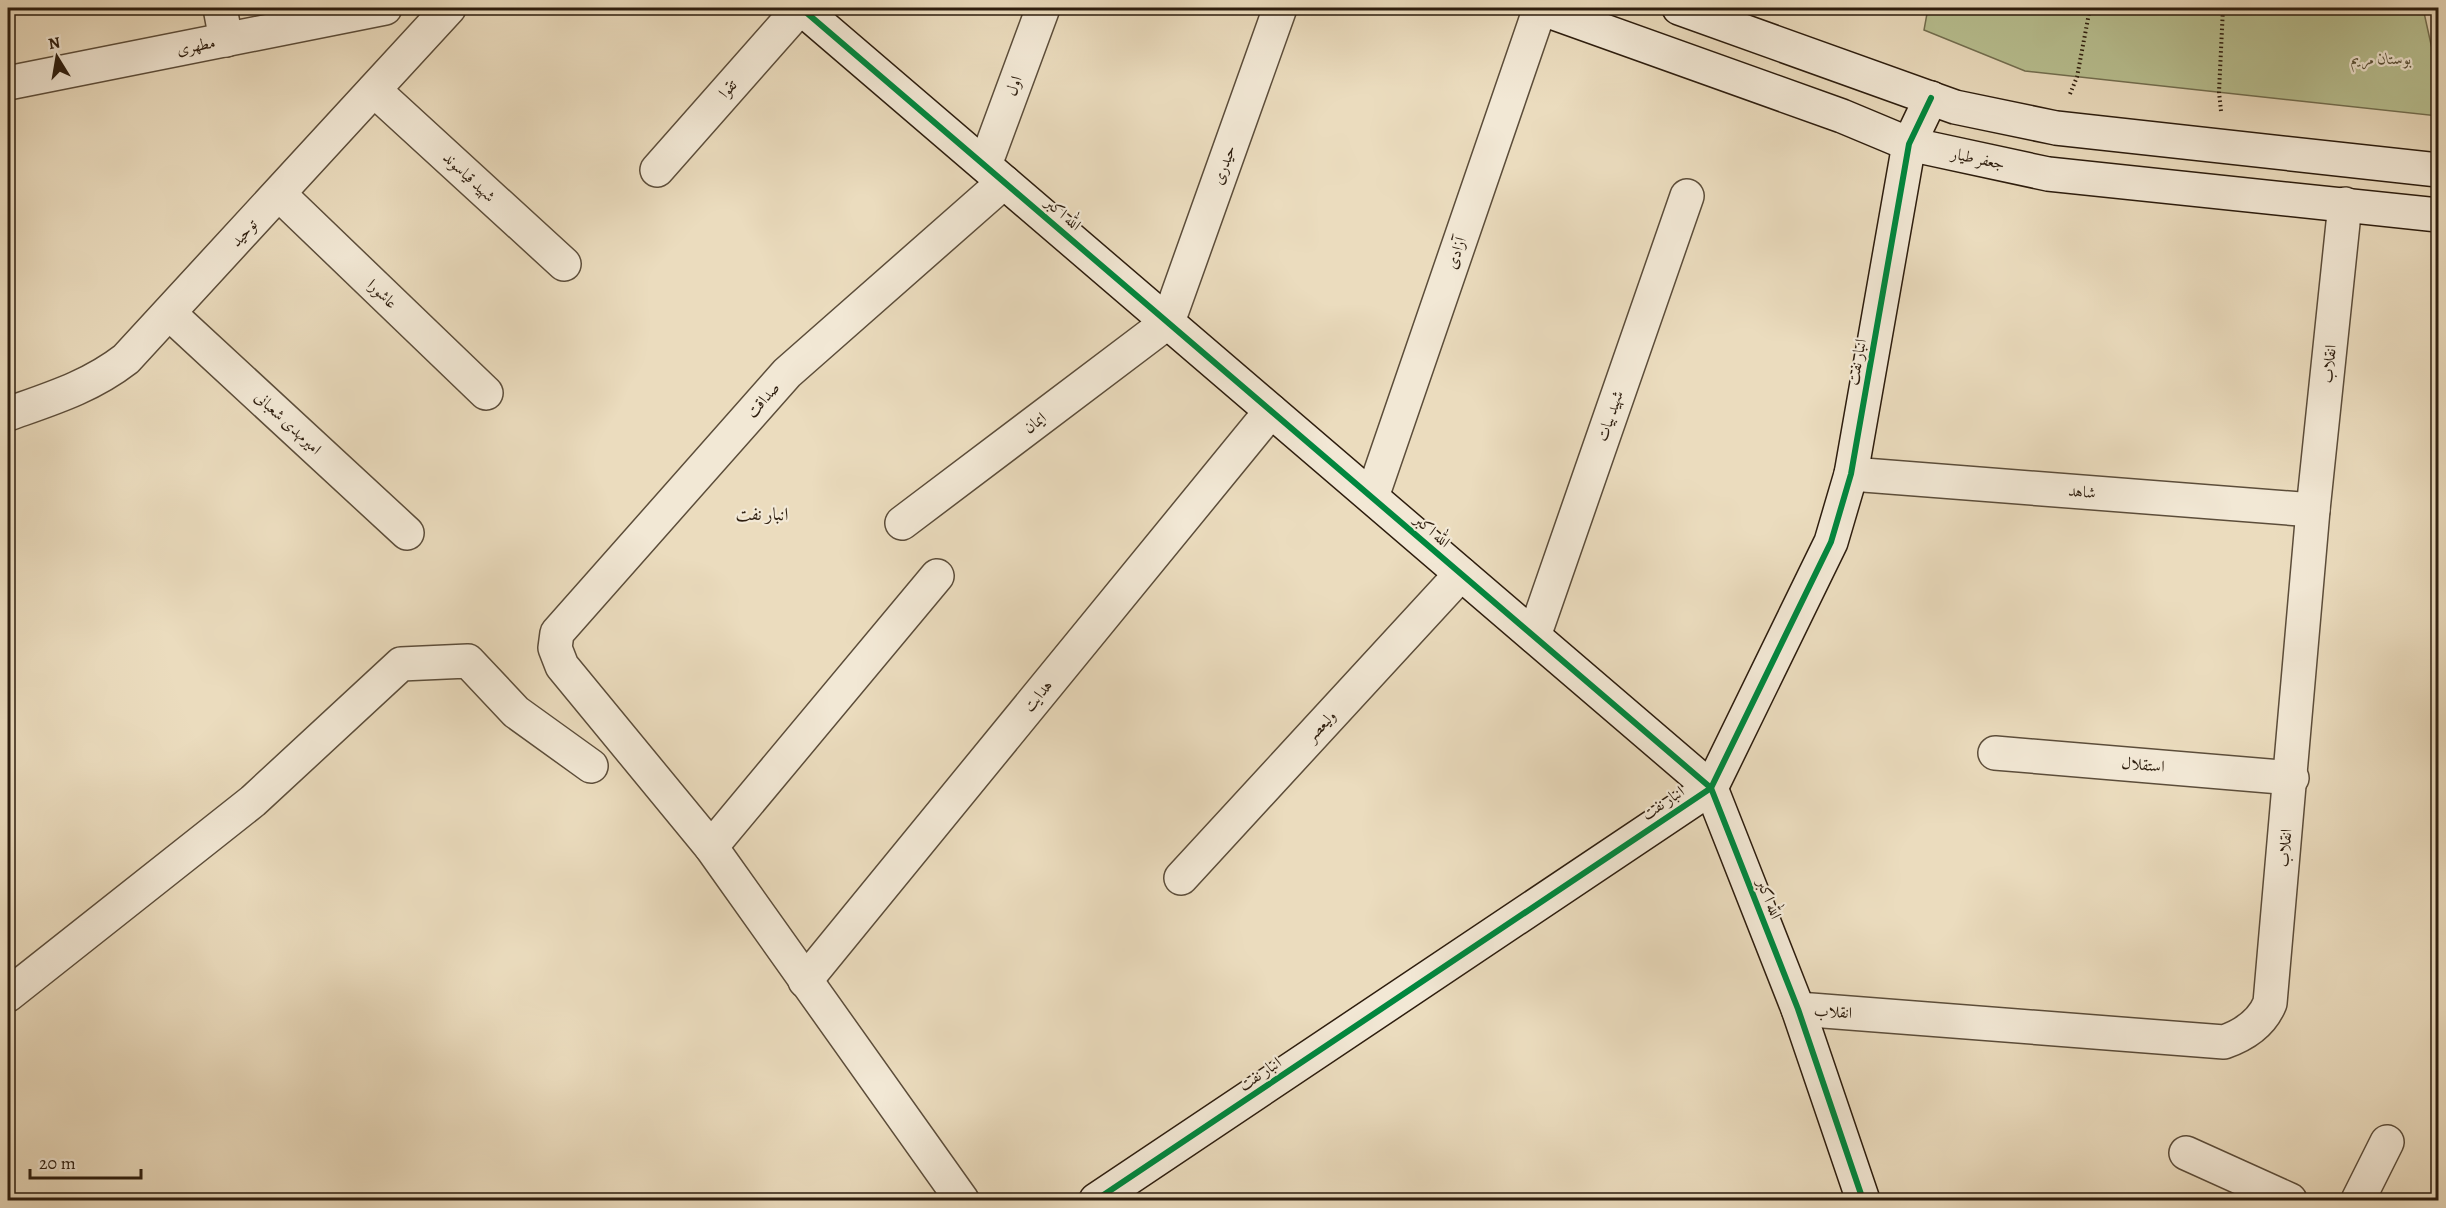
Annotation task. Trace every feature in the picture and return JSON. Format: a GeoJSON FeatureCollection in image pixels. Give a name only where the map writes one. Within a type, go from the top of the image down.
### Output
{"type":"FeatureCollection","features":[{"type":"Feature","properties":{"kind":"street"},"geometry":{"type":"LineString","coordinates":[[220,8],[226,40]]}},
{"type":"Feature","properties":{"kind":"street","name":"مطهری"},"geometry":{"type":"LineString","coordinates":[[8,83],[384,8]]}},
{"type":"Feature","properties":{"kind":"street","name":"توحید"},"geometry":{"type":"LineString","coordinates":[[8,414],[80,388],[105,375],[126,359],[170,314],[449,8]]}},
{"type":"Feature","properties":{"kind":"street","name":"تقوا"},"geometry":{"type":"LineString","coordinates":[[657,170],[800,8]]}},
{"type":"Feature","properties":{"kind":"street","name":"الله اکبر"},"geometry":{"type":"LineString","coordinates":[[800,8],[1711,788],[1798,1009],[1863,1200]]}},
{"type":"Feature","properties":{"kind":"street","name":"اول"},"geometry":{"type":"LineString","coordinates":[[994,173],[1043,8]]}},
{"type":"Feature","properties":{"kind":"street","name":"حیدری"},"geometry":{"type":"LineString","coordinates":[[1168,322],[1280,8]]}},
{"type":"Feature","properties":{"kind":"street","name":"جعفر طیار"},"geometry":{"type":"LineString","coordinates":[[1540,8],[1842,116],[1909,144],[2048,174],[2439,215]]}},
{"type":"Feature","properties":{"kind":"street","name":"آزادی"},"geometry":{"type":"LineString","coordinates":[[1372,497],[1540,8]]}},
{"type":"Feature","properties":{"kind":"street"},"geometry":{"type":"LineString","coordinates":[[1679,8],[1955,107],[2056,128],[2439,170]]}},
{"type":"Feature","properties":{"kind":"street","name":"شهید قیاسوند"},"geometry":{"type":"LineString","coordinates":[[374,90],[564,264]]}},
{"type":"Feature","properties":{"kind":"street","name":"انبار نفت"},"geometry":{"type":"LineString","coordinates":[[1096,1200],[1711,788],[1832,542],[1851,474],[1909,144],[1931,98]]}},
{"type":"Feature","properties":{"kind":"street","name":"صداقت"},"geometry":{"type":"LineString","coordinates":[[711,846],[562,666],[555,648],[557,633],[787,373],[994,173]]}},
{"type":"Feature","properties":{"kind":"street","name":"عاشورا"},"geometry":{"type":"LineString","coordinates":[[279,194],[486,393]]}},
{"type":"Feature","properties":{"kind":"street","name":"شهید بیات"},"geometry":{"type":"LineString","coordinates":[[1534,636],[1687,196]]}},
{"type":"Feature","properties":{"kind":"street","name":"انقلاب"},"geometry":{"type":"LineString","coordinates":[[1798,1009],[2224,1042],[2238,1038],[2265,1015],[2270,1003],[2292,777],[2313,510],[2345,204]]}},
{"type":"Feature","properties":{"kind":"street","name":"امیرمهدی شعبانی"},"geometry":{"type":"LineString","coordinates":[[170,314],[407,533]]}},
{"type":"Feature","properties":{"kind":"street","name":"ایمان"},"geometry":{"type":"LineString","coordinates":[[902,523],[1168,322]]}},
{"type":"Feature","properties":{"kind":"street","name":"هدایت"},"geometry":{"type":"LineString","coordinates":[[805,981],[1271,411]]}},
{"type":"Feature","properties":{"kind":"street","name":"شاهد"},"geometry":{"type":"LineString","coordinates":[[1851,474],[2313,510]]}},
{"type":"Feature","properties":{"kind":"street","name":"ولیعصر"},"geometry":{"type":"LineString","coordinates":[[1181,878],[1461,573]]}},
{"type":"Feature","properties":{"kind":"street"},"geometry":{"type":"LineString","coordinates":[[938,576],[711,846],[962,1200]]}},
{"type":"Feature","properties":{"kind":"street"},"geometry":{"type":"LineString","coordinates":[[8,995],[253,801],[400,664],[468,661],[516,712],[591,766]]}},
{"type":"Feature","properties":{"kind":"street","name":"استقلال"},"geometry":{"type":"LineString","coordinates":[[1995,753],[2292,777]]}},
{"type":"Feature","properties":{"kind":"street"},"geometry":{"type":"LineString","coordinates":[[2358,1200],[2387,1142]]}},
{"type":"Feature","properties":{"kind":"street"},"geometry":{"type":"LineString","coordinates":[[2186,1154],[2290,1200]]}},
{"type":"Feature","properties":{"kind":"path"},"geometry":{"type":"LineString","coordinates":[[2056,128],[2077,77],[2090,8]]}},
{"type":"Feature","properties":{"kind":"path"},"geometry":{"type":"LineString","coordinates":[[2223,8],[2219,92],[2225,146]]}},
{"type":"Feature","properties":{"kind":"green space","name":"بوستان مریم"},"geometry":{"type":"Polygon","coordinates":[[[1928,8],[2423,8],[2438,76],[2438,116],[2025,71],[1924,30],[1928,8]]]}},
{"type":"Feature","properties":{"kind":"cycle path"},"geometry":{"type":"LineString","coordinates":[[801,8],[1711,788],[1798,1009],[1863,1200]]}},
{"type":"Feature","properties":{"kind":"cycle path"},"geometry":{"type":"LineString","coordinates":[[1096,1200],[1711,788],[1831,542],[1851,474],[1909,144],[1931,98]]}},
{"type":"Feature","properties":{"kind":"district","name":"انبار نفت"},"geometry":{"type":"Point","coordinates":[762,514]}}]}
